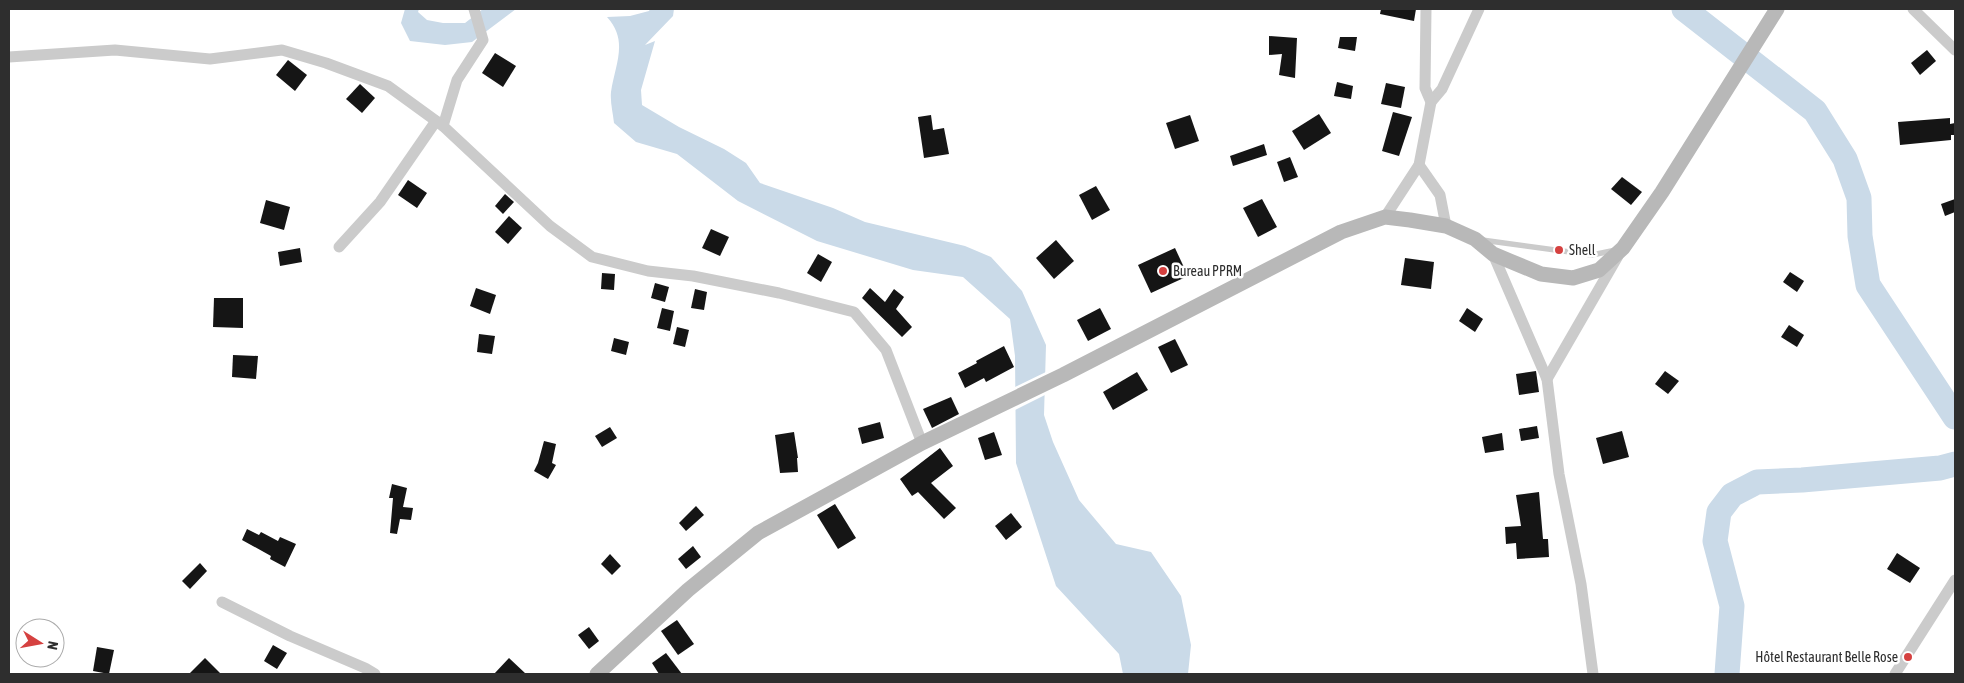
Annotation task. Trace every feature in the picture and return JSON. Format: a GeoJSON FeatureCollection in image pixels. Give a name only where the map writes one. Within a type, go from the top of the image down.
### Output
{"type":"FeatureCollection","features":[{"type":"Feature","properties":{"kind":"main road"},"geometry":{"type":"LineString","coordinates":[[597,674],[688,590],[758,534],[922,443],[1062,375],[1342,232],[1385,217],[1446,226],[1476,239],[1493,254],[1541,274],[1573,278],[1599,270],[1623,248],[1662,192],[1777,9]]}},
{"type":"Feature","properties":{"kind":"street"},"geometry":{"type":"LineString","coordinates":[[339,247],[380,202],[439,123],[458,80],[484,40],[474,9]]}},
{"type":"Feature","properties":{"kind":"street"},"geometry":{"type":"LineString","coordinates":[[1426,9],[1425,88],[1431,102]]}},
{"type":"Feature","properties":{"kind":"street"},"geometry":{"type":"LineString","coordinates":[[1385,217],[1419,165],[1431,102],[1442,89],[1479,9]]}},
{"type":"Feature","properties":{"kind":"street"},"geometry":{"type":"LineString","coordinates":[[1913,9],[1955,50]]}},
{"type":"Feature","properties":{"kind":"street"},"geometry":{"type":"LineString","coordinates":[[9,57],[115,50],[210,59],[282,50],[326,63],[388,86],[439,123],[550,226],[592,256],[648,271],[694,276],[779,293],[854,312],[886,350],[922,443]]}},
{"type":"Feature","properties":{"kind":"street"},"geometry":{"type":"LineString","coordinates":[[1419,165],[1440,196],[1446,226]]}},
{"type":"Feature","properties":{"kind":"street"},"geometry":{"type":"LineString","coordinates":[[1547,379],[1623,248]]}},
{"type":"Feature","properties":{"kind":"street"},"geometry":{"type":"LineString","coordinates":[[1493,254],[1547,379],[1560,474],[1581,584],[1593,674]]}},
{"type":"Feature","properties":{"kind":"street"},"geometry":{"type":"LineString","coordinates":[[1895,674],[1955,580]]}},
{"type":"Feature","properties":{"kind":"street"},"geometry":{"type":"LineString","coordinates":[[222,602],[290,636],[375,674]]}},
{"type":"Feature","properties":{"kind":"lane"},"geometry":{"type":"LineString","coordinates":[[1476,239],[1592,255],[1623,248]]}},
{"type":"Feature","properties":{"kind":"water"},"geometry":{"type":"Polygon","coordinates":[[[405,9],[419,9],[418,12],[427,20],[443,23],[465,23],[483,9],[516,9],[472,42],[445,45],[410,41],[401,23],[405,9]]]}},
{"type":"Feature","properties":{"kind":"water"},"geometry":{"type":"Polygon","coordinates":[[[650,9],[674,9],[673,16],[645,45],[655,41],[641,90],[642,105],[679,127],[724,149],[746,163],[760,183],[833,208],[865,222],[965,246],[991,257],[1022,291],[1046,345],[1044,415],[1053,442],[1079,500],[1116,544],[1151,552],[1181,596],[1191,645],[1188,674],[1123,674],[1119,654],[1056,586],[1016,463],[1015,356],[1010,319],[963,277],[913,270],[817,241],[738,201],[677,154],[636,142],[614,123],[611,92],[619,44],[614,26],[607,17],[630,16],[649,11],[650,9]]]}},
{"type":"Feature","properties":{"kind":"pier"},"geometry":{"type":"Polygon","coordinates":[[[1048,371],[1047,394],[1013,411],[1013,388],[1048,371]]]}},
{"type":"Feature","properties":{"kind":"building"},"geometry":{"type":"Polygon","coordinates":[[[1381,9],[1416,9],[1414,21],[1380,14],[1381,9]]]}},
{"type":"Feature","properties":{"kind":"building"},"geometry":{"type":"Polygon","coordinates":[[[1269,36],[1297,38],[1295,78],[1279,75],[1282,54],[1269,55],[1269,36]]]}},
{"type":"Feature","properties":{"kind":"building"},"geometry":{"type":"Polygon","coordinates":[[[1340,37],[1357,37],[1355,51],[1338,48],[1340,37]]]}},
{"type":"Feature","properties":{"kind":"building"},"geometry":{"type":"Polygon","coordinates":[[[1927,50],[1936,61],[1920,75],[1911,63],[1927,50]]]}},
{"type":"Feature","properties":{"kind":"building"},"geometry":{"type":"Polygon","coordinates":[[[495,53],[516,66],[503,87],[482,73],[495,53]]]}},
{"type":"Feature","properties":{"kind":"building"},"geometry":{"type":"Polygon","coordinates":[[[288,60],[307,75],[295,91],[276,75],[288,60]]]}},
{"type":"Feature","properties":{"kind":"building"},"geometry":{"type":"Polygon","coordinates":[[[1337,82],[1353,86],[1351,99],[1334,96],[1337,82]]]}},
{"type":"Feature","properties":{"kind":"building"},"geometry":{"type":"Polygon","coordinates":[[[1386,83],[1405,87],[1401,108],[1381,104],[1386,83]]]}},
{"type":"Feature","properties":{"kind":"building"},"geometry":{"type":"Polygon","coordinates":[[[360,84],[375,98],[362,113],[346,99],[360,84]]]}},
{"type":"Feature","properties":{"kind":"building"},"geometry":{"type":"Polygon","coordinates":[[[1393,112],[1412,117],[1399,156],[1382,151],[1393,112]]]}},
{"type":"Feature","properties":{"kind":"building"},"geometry":{"type":"Polygon","coordinates":[[[1319,114],[1331,133],[1304,150],[1292,131],[1319,114]]]}},
{"type":"Feature","properties":{"kind":"building"},"geometry":{"type":"Polygon","coordinates":[[[931,115],[933,130],[944,128],[949,154],[924,158],[918,117],[931,115]]]}},
{"type":"Feature","properties":{"kind":"building"},"geometry":{"type":"Polygon","coordinates":[[[1190,115],[1199,141],[1175,149],[1166,123],[1190,115]]]}},
{"type":"Feature","properties":{"kind":"building"},"geometry":{"type":"Polygon","coordinates":[[[1950,118],[1950,124],[1955,123],[1955,135],[1951,135],[1951,140],[1900,145],[1898,122],[1950,118]]]}},
{"type":"Feature","properties":{"kind":"building"},"geometry":{"type":"Polygon","coordinates":[[[1264,144],[1267,155],[1233,166],[1230,156],[1264,144]]]}},
{"type":"Feature","properties":{"kind":"building"},"geometry":{"type":"Polygon","coordinates":[[[1290,157],[1298,177],[1284,182],[1277,162],[1290,157]]]}},
{"type":"Feature","properties":{"kind":"building"},"geometry":{"type":"Polygon","coordinates":[[[1622,177],[1642,192],[1631,205],[1611,189],[1622,177]]]}},
{"type":"Feature","properties":{"kind":"building"},"geometry":{"type":"Polygon","coordinates":[[[408,180],[427,193],[417,208],[398,195],[408,180]]]}},
{"type":"Feature","properties":{"kind":"building"},"geometry":{"type":"Polygon","coordinates":[[[1096,186],[1110,210],[1092,220],[1079,195],[1096,186]]]}},
{"type":"Feature","properties":{"kind":"building"},"geometry":{"type":"Polygon","coordinates":[[[505,194],[514,202],[503,214],[495,206],[505,194]]]}},
{"type":"Feature","properties":{"kind":"building"},"geometry":{"type":"Polygon","coordinates":[[[1262,199],[1277,227],[1258,237],[1243,208],[1262,199]]]}},
{"type":"Feature","properties":{"kind":"building"},"geometry":{"type":"Polygon","coordinates":[[[1955,199],[1955,212],[1945,216],[1941,204],[1955,199]]]}},
{"type":"Feature","properties":{"kind":"building"},"geometry":{"type":"Polygon","coordinates":[[[266,200],[290,207],[284,230],[260,223],[266,200]]]}},
{"type":"Feature","properties":{"kind":"building"},"geometry":{"type":"Polygon","coordinates":[[[509,216],[522,228],[508,244],[495,232],[509,216]]]}},
{"type":"Feature","properties":{"kind":"building"},"geometry":{"type":"Polygon","coordinates":[[[711,229],[729,237],[720,256],[702,248],[711,229]]]}},
{"type":"Feature","properties":{"kind":"building"},"geometry":{"type":"Polygon","coordinates":[[[1056,240],[1074,261],[1054,279],[1036,258],[1056,240]]]}},
{"type":"Feature","properties":{"kind":"building"},"geometry":{"type":"Polygon","coordinates":[[[300,248],[302,262],[280,266],[278,252],[300,248]]]}},
{"type":"Feature","properties":{"kind":"building","name":"Bureau PPRM"},"geometry":{"type":"Polygon","coordinates":[[[1175,248],[1188,276],[1151,293],[1138,265],[1175,248]]]}},
{"type":"Feature","properties":{"kind":"building"},"geometry":{"type":"Polygon","coordinates":[[[818,254],[832,262],[821,282],[807,273],[818,254]]]}},
{"type":"Feature","properties":{"kind":"building"},"geometry":{"type":"Polygon","coordinates":[[[1405,258],[1434,262],[1431,289],[1401,285],[1405,258]]]}},
{"type":"Feature","properties":{"kind":"building"},"geometry":{"type":"Polygon","coordinates":[[[1790,272],[1804,281],[1797,292],[1783,282],[1790,272]]]}},
{"type":"Feature","properties":{"kind":"building"},"geometry":{"type":"Polygon","coordinates":[[[602,273],[615,274],[614,290],[601,289],[602,273]]]}},
{"type":"Feature","properties":{"kind":"building"},"geometry":{"type":"Polygon","coordinates":[[[655,283],[669,287],[665,302],[651,298],[655,283]]]}},
{"type":"Feature","properties":{"kind":"building"},"geometry":{"type":"Polygon","coordinates":[[[476,288],[496,295],[490,314],[470,306],[476,288]]]}},
{"type":"Feature","properties":{"kind":"building"},"geometry":{"type":"Polygon","coordinates":[[[870,288],[885,302],[894,289],[904,297],[896,309],[912,327],[902,337],[862,298],[870,288]]]}},
{"type":"Feature","properties":{"kind":"building"},"geometry":{"type":"Polygon","coordinates":[[[695,289],[707,292],[704,310],[691,308],[695,289]]]}},
{"type":"Feature","properties":{"kind":"building"},"geometry":{"type":"Polygon","coordinates":[[[214,298],[243,298],[243,328],[213,327],[214,298]]]}},
{"type":"Feature","properties":{"kind":"building"},"geometry":{"type":"Polygon","coordinates":[[[662,308],[674,311],[670,331],[657,328],[662,308]]]}},
{"type":"Feature","properties":{"kind":"building"},"geometry":{"type":"Polygon","coordinates":[[[1100,308],[1111,329],[1088,341],[1077,320],[1100,308]]]}},
{"type":"Feature","properties":{"kind":"building"},"geometry":{"type":"Polygon","coordinates":[[[1467,308],[1483,319],[1475,332],[1459,321],[1467,308]]]}},
{"type":"Feature","properties":{"kind":"building"},"geometry":{"type":"Polygon","coordinates":[[[1789,325],[1804,335],[1797,347],[1781,337],[1789,325]]]}},
{"type":"Feature","properties":{"kind":"building"},"geometry":{"type":"Polygon","coordinates":[[[677,327],[689,330],[685,347],[673,344],[677,327]]]}},
{"type":"Feature","properties":{"kind":"building"},"geometry":{"type":"Polygon","coordinates":[[[479,334],[495,336],[492,354],[477,352],[479,334]]]}},
{"type":"Feature","properties":{"kind":"building"},"geometry":{"type":"Polygon","coordinates":[[[614,338],[629,342],[626,355],[611,351],[614,338]]]}},
{"type":"Feature","properties":{"kind":"building"},"geometry":{"type":"Polygon","coordinates":[[[1175,339],[1188,365],[1171,373],[1158,347],[1175,339]]]}},
{"type":"Feature","properties":{"kind":"building"},"geometry":{"type":"Polygon","coordinates":[[[1004,346],[1014,367],[986,382],[984,378],[965,388],[958,373],[1004,346]]]}},
{"type":"Feature","properties":{"kind":"building"},"geometry":{"type":"Polygon","coordinates":[[[233,355],[258,356],[256,379],[232,377],[233,355]]]}},
{"type":"Feature","properties":{"kind":"building"},"geometry":{"type":"Polygon","coordinates":[[[1536,371],[1539,392],[1519,395],[1516,374],[1536,371]]]}},
{"type":"Feature","properties":{"kind":"building"},"geometry":{"type":"Polygon","coordinates":[[[1665,371],[1679,381],[1668,394],[1655,384],[1665,371]]]}},
{"type":"Feature","properties":{"kind":"building"},"geometry":{"type":"Polygon","coordinates":[[[1137,372],[1148,390],[1113,410],[1103,392],[1137,372]]]}},
{"type":"Feature","properties":{"kind":"building"},"geometry":{"type":"Polygon","coordinates":[[[951,397],[959,414],[932,428],[923,409],[951,397]]]}},
{"type":"Feature","properties":{"kind":"building"},"geometry":{"type":"Polygon","coordinates":[[[880,422],[884,438],[862,444],[858,428],[880,422]]]}},
{"type":"Feature","properties":{"kind":"building"},"geometry":{"type":"Polygon","coordinates":[[[1537,426],[1539,438],[1521,441],[1519,429],[1537,426]]]}},
{"type":"Feature","properties":{"kind":"building"},"geometry":{"type":"Polygon","coordinates":[[[610,427],[617,438],[602,447],[595,436],[610,427]]]}},
{"type":"Feature","properties":{"kind":"building"},"geometry":{"type":"Polygon","coordinates":[[[1622,431],[1629,457],[1603,464],[1596,438],[1622,431]]]}},
{"type":"Feature","properties":{"kind":"building"},"geometry":{"type":"Polygon","coordinates":[[[794,432],[798,472],[780,473],[775,435],[794,432]]]}},
{"type":"Feature","properties":{"kind":"building"},"geometry":{"type":"Polygon","coordinates":[[[994,432],[1002,455],[985,460],[978,438],[994,432]]]}},
{"type":"Feature","properties":{"kind":"building"},"geometry":{"type":"Polygon","coordinates":[[[1502,433],[1504,450],[1485,453],[1482,437],[1502,433]]]}},
{"type":"Feature","properties":{"kind":"building"},"geometry":{"type":"Polygon","coordinates":[[[544,441],[556,444],[552,463],[556,465],[548,479],[534,471],[544,441]]]}},
{"type":"Feature","properties":{"kind":"building"},"geometry":{"type":"Polygon","coordinates":[[[940,448],[953,466],[931,483],[956,508],[944,519],[918,492],[912,496],[900,479],[940,448]]]}},
{"type":"Feature","properties":{"kind":"building"},"geometry":{"type":"Polygon","coordinates":[[[392,484],[407,488],[403,507],[413,508],[411,520],[400,519],[397,534],[390,533],[393,498],[389,498],[392,484]]]}},
{"type":"Feature","properties":{"kind":"building"},"geometry":{"type":"Polygon","coordinates":[[[1539,492],[1543,539],[1548,539],[1549,557],[1517,559],[1516,543],[1506,544],[1505,527],[1521,526],[1516,495],[1539,492]]]}},
{"type":"Feature","properties":{"kind":"building"},"geometry":{"type":"Polygon","coordinates":[[[835,504],[856,538],[838,549],[817,515],[835,504]]]}},
{"type":"Feature","properties":{"kind":"building"},"geometry":{"type":"Polygon","coordinates":[[[696,506],[704,515],[686,531],[679,523],[696,506]]]}},
{"type":"Feature","properties":{"kind":"building"},"geometry":{"type":"Polygon","coordinates":[[[1011,513],[1022,527],[1006,540],[995,526],[1011,513]]]}},
{"type":"Feature","properties":{"kind":"building"},"geometry":{"type":"Polygon","coordinates":[[[247,529],[259,535],[261,532],[278,541],[280,537],[296,544],[285,567],[270,559],[271,556],[242,540],[247,529]]]}},
{"type":"Feature","properties":{"kind":"building"},"geometry":{"type":"Polygon","coordinates":[[[693,546],[701,557],[686,569],[678,559],[693,546]]]}},
{"type":"Feature","properties":{"kind":"building"},"geometry":{"type":"Polygon","coordinates":[[[1897,553],[1920,568],[1910,583],[1887,569],[1897,553]]]}},
{"type":"Feature","properties":{"kind":"building"},"geometry":{"type":"Polygon","coordinates":[[[610,554],[621,566],[612,575],[601,564],[610,554]]]}},
{"type":"Feature","properties":{"kind":"building"},"geometry":{"type":"Polygon","coordinates":[[[200,563],[207,571],[190,589],[182,581],[200,563]]]}},
{"type":"Feature","properties":{"kind":"building"},"geometry":{"type":"Polygon","coordinates":[[[677,620],[694,644],[678,655],[661,631],[677,620]]]}},
{"type":"Feature","properties":{"kind":"building"},"geometry":{"type":"Polygon","coordinates":[[[589,627],[599,641],[589,649],[578,635],[589,627]]]}},
{"type":"Feature","properties":{"kind":"building"},"geometry":{"type":"Polygon","coordinates":[[[273,645],[287,653],[277,669],[264,661],[273,645]]]}},
{"type":"Feature","properties":{"kind":"building"},"geometry":{"type":"Polygon","coordinates":[[[97,647],[114,650],[109,674],[93,671],[97,647]]]}},
{"type":"Feature","properties":{"kind":"building"},"geometry":{"type":"Polygon","coordinates":[[[666,653],[682,674],[659,674],[652,663],[666,653]]]}},
{"type":"Feature","properties":{"kind":"building"},"geometry":{"type":"Polygon","coordinates":[[[205,658],[221,674],[189,674],[205,658]]]}},
{"type":"Feature","properties":{"kind":"building"},"geometry":{"type":"Polygon","coordinates":[[[509,658],[526,674],[494,674],[509,658]]]}},
{"type":"Feature","properties":{"kind":"waterway"},"geometry":{"type":"LineString","coordinates":[[1684,9],[1815,111],[1845,159],[1859,198],[1860,236],[1868,285],[1955,417]]}},
{"type":"Feature","properties":{"kind":"waterway"},"geometry":{"type":"LineString","coordinates":[[1727,674],[1732,606],[1715,541],[1719,512],[1732,495],[1757,482],[1940,468],[1955,464]]}},
{"type":"Feature","properties":{"kind":"place","name":"Shell"},"geometry":{"type":"Point","coordinates":[1559,250]}},
{"type":"Feature","properties":{"kind":"place","name":"Bureau PPRM"},"geometry":{"type":"Point","coordinates":[1163,271]}},
{"type":"Feature","properties":{"kind":"place","name":"Hôtel Restaurant Belle Rose"},"geometry":{"type":"Point","coordinates":[1908,657]}}]}
